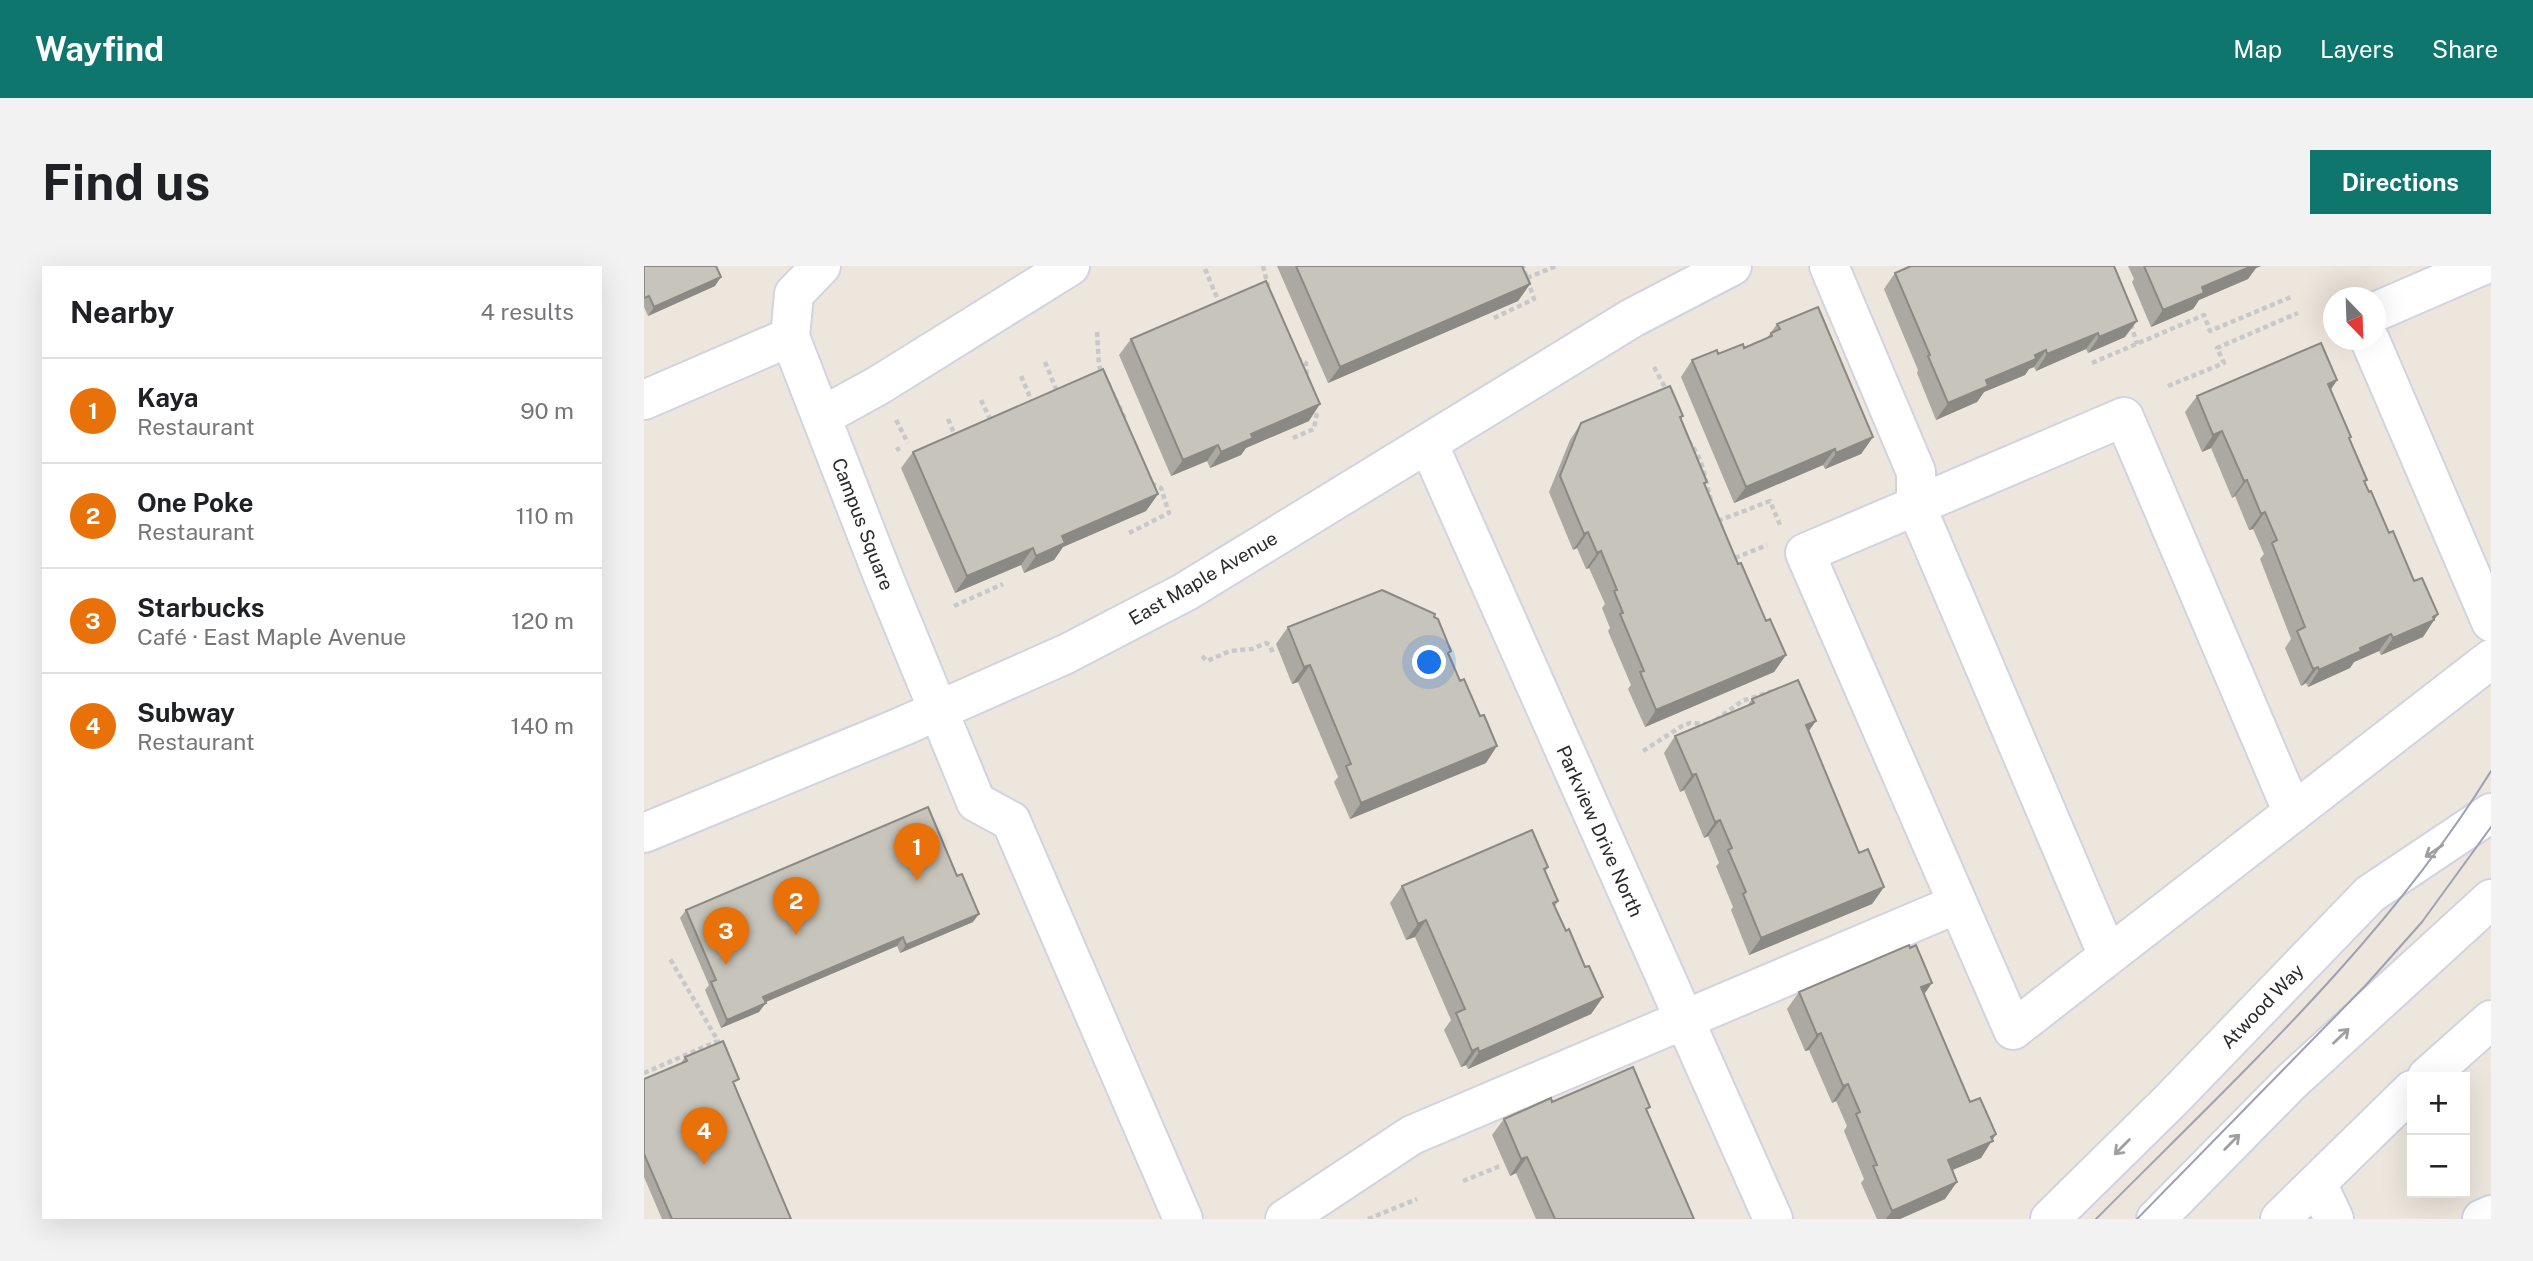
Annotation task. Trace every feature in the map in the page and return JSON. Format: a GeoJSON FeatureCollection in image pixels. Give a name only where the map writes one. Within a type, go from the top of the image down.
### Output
{"type":"FeatureCollection","features":[{"type":"Feature","properties":{"kind":"street"},"geometry":{"type":"LineString","coordinates":[[644,400],[790,337],[794,295],[821,266]]}},
{"type":"Feature","properties":{"kind":"street"},"geometry":{"type":"LineString","coordinates":[[821,417],[880,385],[1070,266]]}},
{"type":"Feature","properties":{"kind":"street","name":"East Maple Avenue"},"geometry":{"type":"LineString","coordinates":[[644,833],[938,711],[1066,654],[1185,592],[1632,318],[1732,266]]}},
{"type":"Feature","properties":{"kind":"street"},"geometry":{"type":"LineString","coordinates":[[1829,266],[1916,472],[1916,506],[2108,956]]}},
{"type":"Feature","properties":{"kind":"street"},"geometry":{"type":"LineString","coordinates":[[2386,307],[2482,266]]}},
{"type":"Feature","properties":{"kind":"street","name":"Campus Square"},"geometry":{"type":"LineString","coordinates":[[790,337],[976,803],[1011,821],[1183,1219]]}},
{"type":"Feature","properties":{"kind":"street"},"geometry":{"type":"LineString","coordinates":[[2374,350],[2491,622]]}},
{"type":"Feature","properties":{"kind":"street"},"geometry":{"type":"LineString","coordinates":[[2293,813],[2124,417],[1805,553],[2013,1030],[2293,813],[2491,659]]}},
{"type":"Feature","properties":{"kind":"street","name":"Parkview Drive North"},"geometry":{"type":"LineString","coordinates":[[1428,443],[1773,1219]]}},
{"type":"Feature","properties":{"kind":"street","name":"Atwood Way"},"geometry":{"type":"LineString","coordinates":[[2050,1219],[2171,1100],[2370,894],[2491,813]]}},
{"type":"Feature","properties":{"kind":"street"},"geometry":{"type":"LineString","coordinates":[[2156,1219],[2291,1082],[2491,899]]}},
{"type":"Feature","properties":{"kind":"street"},"geometry":{"type":"LineString","coordinates":[[1285,1219],[1412,1135],[1957,904]]}},
{"type":"Feature","properties":{"kind":"street"},"geometry":{"type":"LineString","coordinates":[[2433,1072],[2491,1020]]}},
{"type":"Feature","properties":{"kind":"street"},"geometry":{"type":"LineString","coordinates":[[2280,1219],[2407,1095]]}},
{"type":"Feature","properties":{"kind":"street"},"geometry":{"type":"LineString","coordinates":[[2317,1183],[2334,1219]]}},
{"type":"Feature","properties":{"kind":"street"},"geometry":{"type":"LineString","coordinates":[[2482,1219],[2491,1215]]}},
{"type":"Feature","properties":{"kind":"path"},"geometry":{"type":"LineString","coordinates":[[1263,266],[1269,293]]}},
{"type":"Feature","properties":{"kind":"path"},"geometry":{"type":"LineString","coordinates":[[1494,318],[1534,299],[1523,266]]}},
{"type":"Feature","properties":{"kind":"path"},"geometry":{"type":"LineString","coordinates":[[1527,278],[1556,266]]}},
{"type":"Feature","properties":{"kind":"path"},"geometry":{"type":"LineString","coordinates":[[1205,269],[1223,311]]}},
{"type":"Feature","properties":{"kind":"path"},"geometry":{"type":"LineString","coordinates":[[2092,363],[2204,315],[2210,331],[2291,297]]}},
{"type":"Feature","properties":{"kind":"path"},"geometry":{"type":"LineString","coordinates":[[2168,386],[2224,363],[2217,348],[2298,313]]}},
{"type":"Feature","properties":{"kind":"path"},"geometry":{"type":"LineString","coordinates":[[2131,322],[2137,344]]}},
{"type":"Feature","properties":{"kind":"path"},"geometry":{"type":"LineString","coordinates":[[1097,332],[1099,366],[1127,425]]}},
{"type":"Feature","properties":{"kind":"path"},"geometry":{"type":"LineString","coordinates":[[1296,357],[1306,363],[1308,386]]}},
{"type":"Feature","properties":{"kind":"path"},"geometry":{"type":"LineString","coordinates":[[1045,362],[1060,399]]}},
{"type":"Feature","properties":{"kind":"path"},"geometry":{"type":"LineString","coordinates":[[1654,368],[1672,398]]}},
{"type":"Feature","properties":{"kind":"path"},"geometry":{"type":"LineString","coordinates":[[1021,376],[1035,410]]}},
{"type":"Feature","properties":{"kind":"path"},"geometry":{"type":"LineString","coordinates":[[981,400],[994,428]]}},
{"type":"Feature","properties":{"kind":"path"},"geometry":{"type":"LineString","coordinates":[[1293,438],[1314,429],[1317,412],[1313,405]]}},
{"type":"Feature","properties":{"kind":"path"},"geometry":{"type":"LineString","coordinates":[[948,419],[958,443]]}},
{"type":"Feature","properties":{"kind":"path"},"geometry":{"type":"LineString","coordinates":[[887,425],[896,420],[908,443]]}},
{"type":"Feature","properties":{"kind":"path"},"geometry":{"type":"LineString","coordinates":[[1683,431],[1701,459],[1719,523],[1770,501],[1785,537]]}},
{"type":"Feature","properties":{"kind":"path"},"geometry":{"type":"LineString","coordinates":[[1129,533],[1168,513],[1161,488],[1142,479]]}},
{"type":"Feature","properties":{"kind":"path"},"geometry":{"type":"LineString","coordinates":[[1735,558],[1772,542]]}},
{"type":"Feature","properties":{"kind":"path"},"geometry":{"type":"LineString","coordinates":[[954,606],[1003,584]]}},
{"type":"Feature","properties":{"kind":"path"},"geometry":{"type":"LineString","coordinates":[[1202,656],[1207,661],[1230,651],[1252,649],[1266,643],[1270,645],[1273,654]]}},
{"type":"Feature","properties":{"kind":"path"},"geometry":{"type":"LineString","coordinates":[[1643,751],[1682,726],[1690,723],[1707,724],[1742,701],[1783,687]]}},
{"type":"Feature","properties":{"kind":"path"},"geometry":{"type":"LineString","coordinates":[[644,1073],[718,1041],[669,957]]}},
{"type":"Feature","properties":{"kind":"path"},"geometry":{"type":"LineString","coordinates":[[1463,1181],[1500,1166]]}},
{"type":"Feature","properties":{"kind":"path"},"geometry":{"type":"LineString","coordinates":[[1368,1219],[1418,1199]]}},
{"type":"Feature","properties":{"kind":"building"},"geometry":{"type":"Polygon","coordinates":[[[644,266],[716,266],[721,277],[654,307],[649,296],[644,298],[644,266]]]}},
{"type":"Feature","properties":{"kind":"building"},"geometry":{"type":"Polygon","coordinates":[[[1296,266],[1522,266],[1530,284],[1340,367],[1296,266]]]}},
{"type":"Feature","properties":{"kind":"building"},"geometry":{"type":"Polygon","coordinates":[[[1911,266],[2114,266],[2137,321],[2099,337],[2098,333],[2047,354],[2046,350],[2035,355],[2036,359],[1986,380],[1988,386],[1948,403],[1895,273],[1911,266]]]}},
{"type":"Feature","properties":{"kind":"building"},"geometry":{"type":"Polygon","coordinates":[[[2144,266],[2252,266],[2202,287],[2204,293],[2163,310],[2144,266]]]}},
{"type":"Feature","properties":{"kind":"building"},"geometry":{"type":"Polygon","coordinates":[[[1266,281],[1320,404],[1251,434],[1253,438],[1221,452],[1218,445],[1183,460],[1131,339],[1266,281]]]}},
{"type":"Feature","properties":{"kind":"building"},"geometry":{"type":"Polygon","coordinates":[[[1818,307],[1873,437],[1836,453],[1835,449],[1746,487],[1692,360],[1743,344],[1744,348],[1772,336],[1771,333],[1780,329],[1777,324],[1818,307]]]}},
{"type":"Feature","properties":{"kind":"building"},"geometry":{"type":"Polygon","coordinates":[[[2321,343],[2337,380],[2328,384],[2367,480],[2364,481],[2389,533],[2393,531],[2414,581],[2422,578],[2438,614],[2433,617],[2434,620],[2393,638],[2391,634],[2319,670],[2318,667],[2313,669],[2297,631],[2305,627],[2272,543],[2277,540],[2265,512],[2261,514],[2247,480],[2244,481],[2222,431],[2213,435],[2197,396],[2321,343]]]}},
{"type":"Feature","properties":{"kind":"building"},"geometry":{"type":"Polygon","coordinates":[[[1103,369],[1158,494],[1062,536],[1065,543],[1036,556],[1033,548],[967,576],[913,452],[1103,369]]]}},
{"type":"Feature","properties":{"kind":"building"},"geometry":{"type":"Polygon","coordinates":[[[1670,386],[1707,482],[1704,483],[1738,564],[1741,563],[1766,621],[1770,619],[1786,655],[1656,710],[1640,672],[1644,671],[1620,614],[1623,613],[1614,591],[1617,590],[1601,551],[1597,553],[1588,532],[1584,534],[1560,476],[1581,423],[1670,386]]]}},
{"type":"Feature","properties":{"kind":"building"},"geometry":{"type":"Polygon","coordinates":[[[1382,590],[1435,614],[1460,681],[1464,679],[1497,746],[1361,803],[1346,766],[1351,764],[1310,665],[1304,667],[1288,627],[1382,590]]]}},
{"type":"Feature","properties":{"kind":"building"},"geometry":{"type":"Polygon","coordinates":[[[1798,680],[1816,721],[1806,725],[1859,853],[1868,849],[1884,887],[1761,938],[1743,894],[1746,892],[1728,850],[1732,848],[1720,820],[1715,822],[1696,774],[1692,775],[1675,736],[1754,703],[1752,699],[1798,680]]]}},
{"type":"Feature","properties":{"kind":"building"},"geometry":{"type":"Polygon","coordinates":[[[928,807],[957,876],[962,874],[979,914],[906,945],[903,937],[763,997],[766,1003],[727,1020],[711,982],[716,980],[686,910],[928,807]]]}},
{"type":"Feature","properties":{"kind":"building"},"geometry":{"type":"Polygon","coordinates":[[[1532,830],[1548,867],[1544,869],[1558,901],[1553,903],[1566,931],[1569,929],[1585,967],[1589,966],[1603,997],[1479,1052],[1478,1048],[1472,1051],[1456,1013],[1465,1009],[1426,920],[1418,924],[1402,886],[1532,830]]]}},
{"type":"Feature","properties":{"kind":"building"},"geometry":{"type":"Polygon","coordinates":[[[1909,945],[1910,948],[1916,945],[1932,983],[1921,987],[1970,1102],[1980,1098],[1996,1134],[1991,1137],[1993,1141],[1948,1160],[1957,1182],[1892,1211],[1873,1166],[1877,1165],[1856,1114],[1860,1112],[1848,1084],[1843,1086],[1821,1033],[1817,1035],[1799,992],[1909,945]]]}},
{"type":"Feature","properties":{"kind":"building"},"geometry":{"type":"Polygon","coordinates":[[[723,1041],[739,1079],[733,1082],[791,1219],[672,1219],[644,1154],[644,1079],[687,1061],[685,1057],[723,1041]]]}},
{"type":"Feature","properties":{"kind":"building"},"geometry":{"type":"Polygon","coordinates":[[[1633,1067],[1650,1107],[1646,1109],[1694,1219],[1555,1219],[1527,1157],[1521,1159],[1504,1119],[1551,1098],[1552,1102],[1633,1067]]]}},
{"type":"Feature","properties":{"kind":"tram line"},"geometry":{"type":"LineString","coordinates":[[2096,1219],[2255,1060],[2357,950],[2405,893],[2450,833],[2491,771]]}},
{"type":"Feature","properties":{"kind":"tram line"},"geometry":{"type":"LineString","coordinates":[[2137,1219],[2366,985],[2422,922],[2491,827]]}},
{"type":"Feature","properties":{"kind":"place","name":"Kaya"},"geometry":{"type":"Point","coordinates":[917,881]}},
{"type":"Feature","properties":{"kind":"place","name":"One Poke"},"geometry":{"type":"Point","coordinates":[796,935]}},
{"type":"Feature","properties":{"kind":"place","name":"Starbucks"},"geometry":{"type":"Point","coordinates":[726,965]}},
{"type":"Feature","properties":{"kind":"place","name":"Subway"},"geometry":{"type":"Point","coordinates":[704,1165]}}]}
